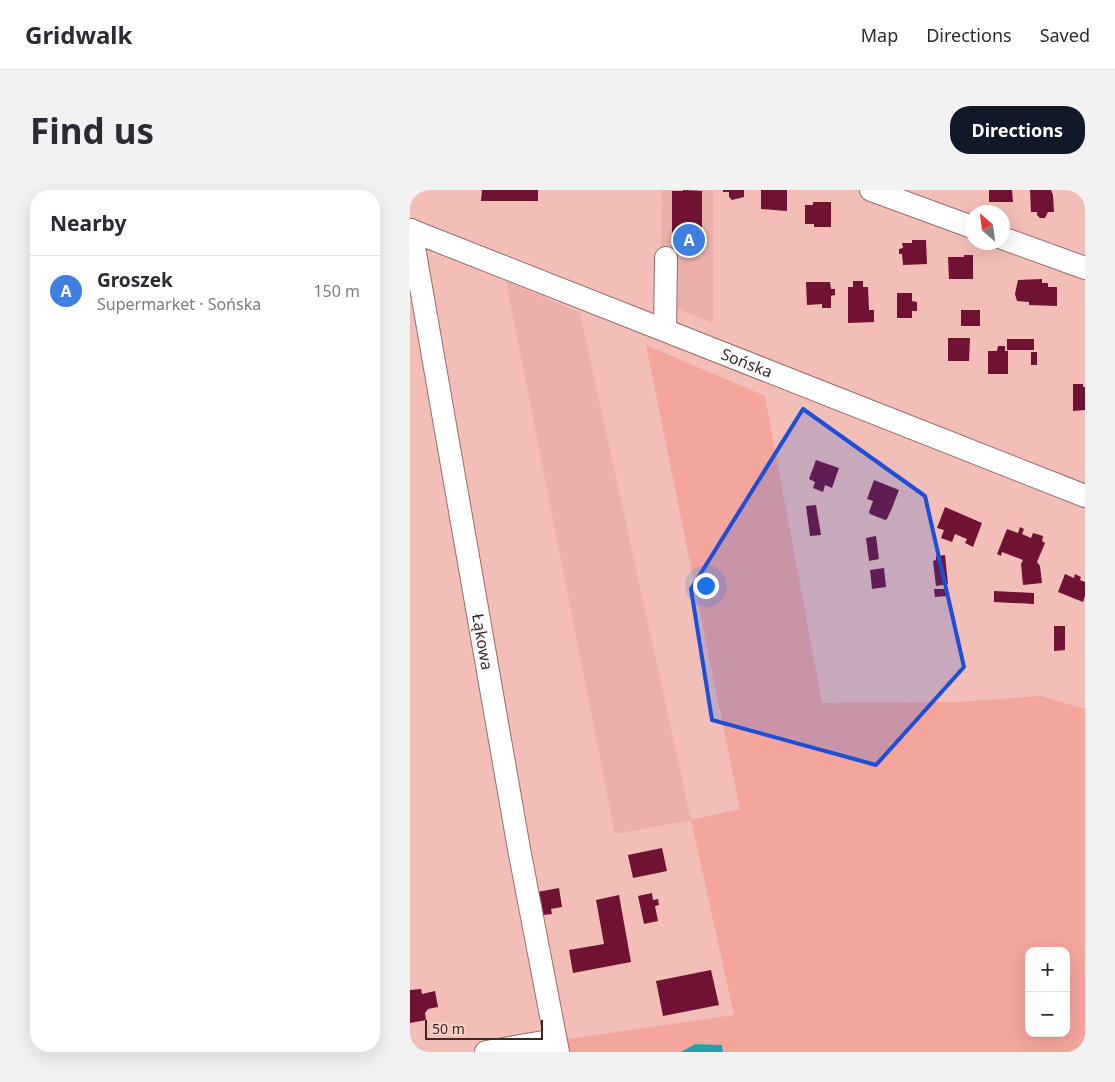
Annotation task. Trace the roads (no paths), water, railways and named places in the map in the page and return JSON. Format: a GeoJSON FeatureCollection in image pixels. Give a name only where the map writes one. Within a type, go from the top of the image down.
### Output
{"type":"FeatureCollection","features":[{"type":"Feature","properties":{"kind":"street"},"geometry":{"type":"LineString","coordinates":[[871,190],[965,224]]}},
{"type":"Feature","properties":{"kind":"street","name":"Sońska"},"geometry":{"type":"LineString","coordinates":[[410,230],[1085,496]]}},
{"type":"Feature","properties":{"kind":"street","name":"Łąkowa"},"geometry":{"type":"LineString","coordinates":[[410,230],[517,839],[556,1046]]}},
{"type":"Feature","properties":{"kind":"street"},"geometry":{"type":"LineString","coordinates":[[1010,241],[1085,268]]}},
{"type":"Feature","properties":{"kind":"street"},"geometry":{"type":"LineString","coordinates":[[665,330],[666,258]]}},
{"type":"Feature","properties":{"kind":"street"},"geometry":{"type":"LineString","coordinates":[[486,1052],[556,1046]]}},
{"type":"Feature","properties":{"kind":"water"},"geometry":{"type":"Polygon","coordinates":[[[695,1044],[722,1045],[723,1052],[681,1052],[695,1044]]]}},
{"type":"Feature","properties":{"kind":"place","name":"Groszek"},"geometry":{"type":"Point","coordinates":[689,240]}}]}
